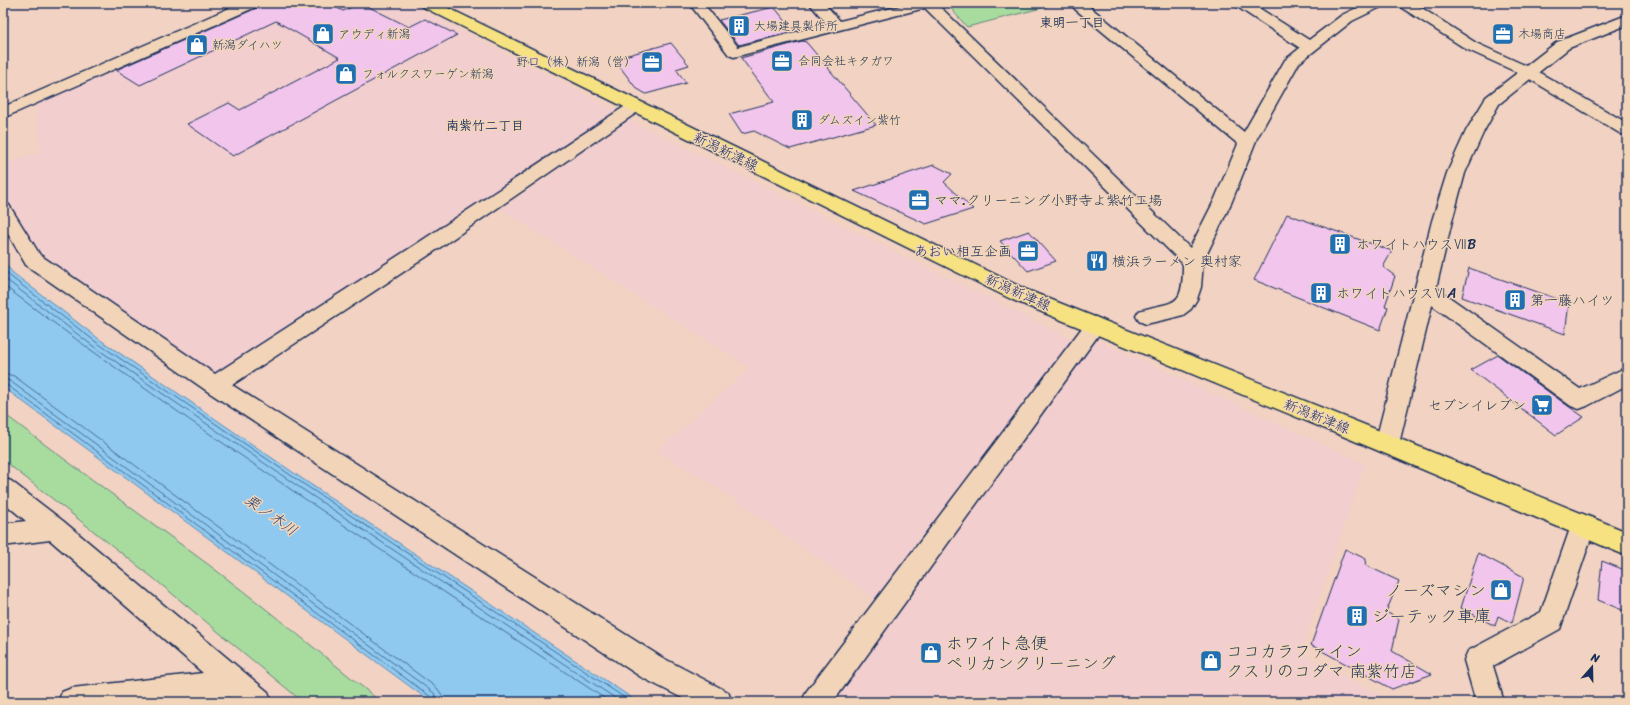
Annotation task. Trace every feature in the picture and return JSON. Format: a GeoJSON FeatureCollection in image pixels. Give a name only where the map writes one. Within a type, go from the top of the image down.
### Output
{"type":"FeatureCollection","features":[{"type":"Feature","properties":{"kind":"main road","name":"新潟新津線"},"geometry":{"type":"LineString","coordinates":[[426,3],[1020,295],[1388,444],[1627,544]]}},
{"type":"Feature","properties":{"kind":"street"},"geometry":{"type":"LineString","coordinates":[[3,114],[253,3]]}},
{"type":"Feature","properties":{"kind":"street"},"geometry":{"type":"LineString","coordinates":[[696,3],[734,52],[929,3],[1193,262]]}},
{"type":"Feature","properties":{"kind":"street"},"geometry":{"type":"LineString","coordinates":[[816,3],[837,26]]}},
{"type":"Feature","properties":{"kind":"street"},"geometry":{"type":"LineString","coordinates":[[1090,3],[1080,6],[1247,143]]}},
{"type":"Feature","properties":{"kind":"street"},"geometry":{"type":"LineString","coordinates":[[1241,3],[1310,47]]}},
{"type":"Feature","properties":{"kind":"street"},"geometry":{"type":"LineString","coordinates":[[1146,316],[1179,308],[1188,299],[1193,278],[1193,262],[1223,201],[1247,143],[1293,60],[1347,18],[1378,3]]}},
{"type":"Feature","properties":{"kind":"street"},"geometry":{"type":"LineString","coordinates":[[1404,3],[1471,46],[1528,72],[1627,130]]}},
{"type":"Feature","properties":{"kind":"street"},"geometry":{"type":"LineString","coordinates":[[1388,444],[1442,221],[1456,173],[1475,131],[1492,100],[1563,45],[1627,20]]}},
{"type":"Feature","properties":{"kind":"street"},"geometry":{"type":"LineString","coordinates":[[215,385],[422,250],[636,106]]}},
{"type":"Feature","properties":{"kind":"street"},"geometry":{"type":"LineString","coordinates":[[3,209],[33,260],[215,385],[651,667],[718,702]]}},
{"type":"Feature","properties":{"kind":"street"},"geometry":{"type":"LineString","coordinates":[[1425,290],[1579,400],[1627,375]]}},
{"type":"Feature","properties":{"kind":"street"},"geometry":{"type":"LineString","coordinates":[[816,702],[1095,326]]}},
{"type":"Feature","properties":{"kind":"street"},"geometry":{"type":"LineString","coordinates":[[3,488],[54,529],[258,702]]}},
{"type":"Feature","properties":{"kind":"street"},"geometry":{"type":"LineString","coordinates":[[1490,702],[1478,660],[1551,620],[1583,526]]}},
{"type":"Feature","properties":{"kind":"street"},"geometry":{"type":"LineString","coordinates":[[3,535],[54,529]]}},
{"type":"Feature","properties":{"kind":"street"},"geometry":{"type":"LineString","coordinates":[[72,702],[235,683]]}},
{"type":"Feature","properties":{"kind":"shaded area"},"geometry":{"type":"Polygon","coordinates":[[[258,3],[407,3],[621,113],[496,190],[217,374],[204,367],[85,285],[42,258],[9,208],[3,194],[3,164],[41,152],[35,103],[258,3]]]}},
{"type":"Feature","properties":{"kind":"shaded area"},"geometry":{"type":"Polygon","coordinates":[[[629,120],[1073,340],[875,599],[726,493],[657,451],[750,368],[501,209],[629,120]]]}},
{"type":"Feature","properties":{"kind":"shaded area"},"geometry":{"type":"Polygon","coordinates":[[[1093,338],[1365,464],[1300,653],[1392,702],[831,702],[854,675],[972,513],[1093,338]]]}},
{"type":"Feature","properties":{"kind":"green space"},"geometry":{"type":"Polygon","coordinates":[[[946,3],[1061,3],[967,27],[946,3]]]}},
{"type":"Feature","properties":{"kind":"green space"},"geometry":{"type":"Polygon","coordinates":[[[3,413],[234,584],[381,702],[303,702],[152,577],[3,460],[3,413]]]}},
{"type":"Feature","properties":{"kind":"water","name":"栗ノ木川"},"geometry":{"type":"Polygon","coordinates":[[[3,261],[13,273],[99,339],[307,482],[638,702],[431,702],[3,387],[3,261]]]}},
{"type":"Feature","properties":{"kind":"building"},"geometry":{"type":"Polygon","coordinates":[[[261,3],[328,3],[343,11],[361,3],[409,27],[425,19],[457,35],[233,156],[187,124],[229,103],[240,110],[340,58],[276,21],[140,85],[116,70],[259,7],[261,3]]]}},
{"type":"Feature","properties":{"kind":"building","name":"大場建具製作所"},"geometry":{"type":"Polygon","coordinates":[[[774,7],[794,31],[739,45],[719,20],[774,7]]]}},
{"type":"Feature","properties":{"kind":"building","name":"ダムズイン紫竹"},"geometry":{"type":"Polygon","coordinates":[[[802,41],[806,42],[876,125],[790,149],[754,131],[742,134],[729,114],[774,102],[741,58],[802,41]]]}},
{"type":"Feature","properties":{"kind":"building","name":"野口（株）新潟（営）"},"geometry":{"type":"Polygon","coordinates":[[[671,43],[689,65],[676,69],[686,83],[646,94],[636,88],[614,59],[671,43]]]}},
{"type":"Feature","properties":{"kind":"building","name":"ママ.クリーニング小野寺よ紫竹工場"},"geometry":{"type":"Polygon","coordinates":[[[934,165],[952,174],[944,182],[973,209],[926,224],[854,191],[934,165]]]}},
{"type":"Feature","properties":{"kind":"building"},"geometry":{"type":"Polygon","coordinates":[[[1287,214],[1392,251],[1383,267],[1395,276],[1385,306],[1388,307],[1380,330],[1254,280],[1287,214]]]}},
{"type":"Feature","properties":{"kind":"building","name":"あおい相互企画"},"geometry":{"type":"Polygon","coordinates":[[[1029,231],[1056,261],[1028,271],[1000,241],[1029,231]]]}},
{"type":"Feature","properties":{"kind":"building","name":"第一藤ハイツ"},"geometry":{"type":"Polygon","coordinates":[[[1469,268],[1569,303],[1565,334],[1462,297],[1469,268]]]}},
{"type":"Feature","properties":{"kind":"building","name":"セブンイレブン"},"geometry":{"type":"Polygon","coordinates":[[[1498,355],[1584,417],[1556,435],[1471,370],[1498,355]]]}},
{"type":"Feature","properties":{"kind":"building","name":"ジーテック車庫"},"geometry":{"type":"Polygon","coordinates":[[[1345,549],[1366,559],[1365,565],[1399,581],[1386,612],[1399,619],[1392,651],[1432,674],[1392,689],[1311,645],[1345,549]]]}},
{"type":"Feature","properties":{"kind":"building","name":"ノーズマシン"},"geometry":{"type":"Polygon","coordinates":[[[1478,553],[1524,577],[1512,623],[1498,616],[1495,626],[1461,608],[1478,553]]]}},
{"type":"Feature","properties":{"kind":"building"},"geometry":{"type":"Polygon","coordinates":[[[1602,561],[1627,571],[1627,612],[1598,600],[1602,561]]]}},
{"type":"Feature","properties":{"kind":"place","name":"大場建具製作所"},"geometry":{"type":"Point","coordinates":[739,26]}},
{"type":"Feature","properties":{"kind":"place","name":"アウディ新潟"},"geometry":{"type":"Point","coordinates":[323,34]}},
{"type":"Feature","properties":{"kind":"place","name":"木場商店"},"geometry":{"type":"Point","coordinates":[1503,34]}},
{"type":"Feature","properties":{"kind":"place","name":"新潟ダイハツ"},"geometry":{"type":"Point","coordinates":[197,45]}},
{"type":"Feature","properties":{"kind":"place","name":"合同会社キタガワ"},"geometry":{"type":"Point","coordinates":[782,61]}},
{"type":"Feature","properties":{"kind":"place","name":"野口（株）新潟（営）"},"geometry":{"type":"Point","coordinates":[652,62]}},
{"type":"Feature","properties":{"kind":"place","name":"フォルクスワーゲン新潟"},"geometry":{"type":"Point","coordinates":[346,74]}},
{"type":"Feature","properties":{"kind":"place","name":"ダムズイン紫竹"},"geometry":{"type":"Point","coordinates":[802,120]}},
{"type":"Feature","properties":{"kind":"place","name":"ママ.クリーニング小野寺よ紫竹工場"},"geometry":{"type":"Point","coordinates":[919,200]}},
{"type":"Feature","properties":{"kind":"place","name":"ホワイトハウスⅦB"},"geometry":{"type":"Point","coordinates":[1340,244]}},
{"type":"Feature","properties":{"kind":"place","name":"あおい相互企画"},"geometry":{"type":"Point","coordinates":[1028,251]}},
{"type":"Feature","properties":{"kind":"place","name":"横浜ラーメン 奥村家"},"geometry":{"type":"Point","coordinates":[1097,261]}},
{"type":"Feature","properties":{"kind":"place","name":"ホワイトハウスⅥA"},"geometry":{"type":"Point","coordinates":[1321,293]}},
{"type":"Feature","properties":{"kind":"place","name":"第一藤ハイツ"},"geometry":{"type":"Point","coordinates":[1515,300]}},
{"type":"Feature","properties":{"kind":"place","name":"セブンイレブン"},"geometry":{"type":"Point","coordinates":[1542,405]}},
{"type":"Feature","properties":{"kind":"place","name":"ノーズマシン"},"geometry":{"type":"Point","coordinates":[1501,590]}},
{"type":"Feature","properties":{"kind":"place","name":"ジーテック車庫"},"geometry":{"type":"Point","coordinates":[1357,616]}},
{"type":"Feature","properties":{"kind":"place","name":"ホワイト急便 ペリカンクリーニング"},"geometry":{"type":"Point","coordinates":[931,653]}},
{"type":"Feature","properties":{"kind":"place","name":"ココカラファイン クスリのコダマ 南紫竹店"},"geometry":{"type":"Point","coordinates":[1211,661]}},
{"type":"Feature","properties":{"kind":"district","name":"東明一丁目"},"geometry":{"type":"Point","coordinates":[1072,22]}},
{"type":"Feature","properties":{"kind":"district","name":"南紫竹二丁目"},"geometry":{"type":"Point","coordinates":[485,125]}}]}
